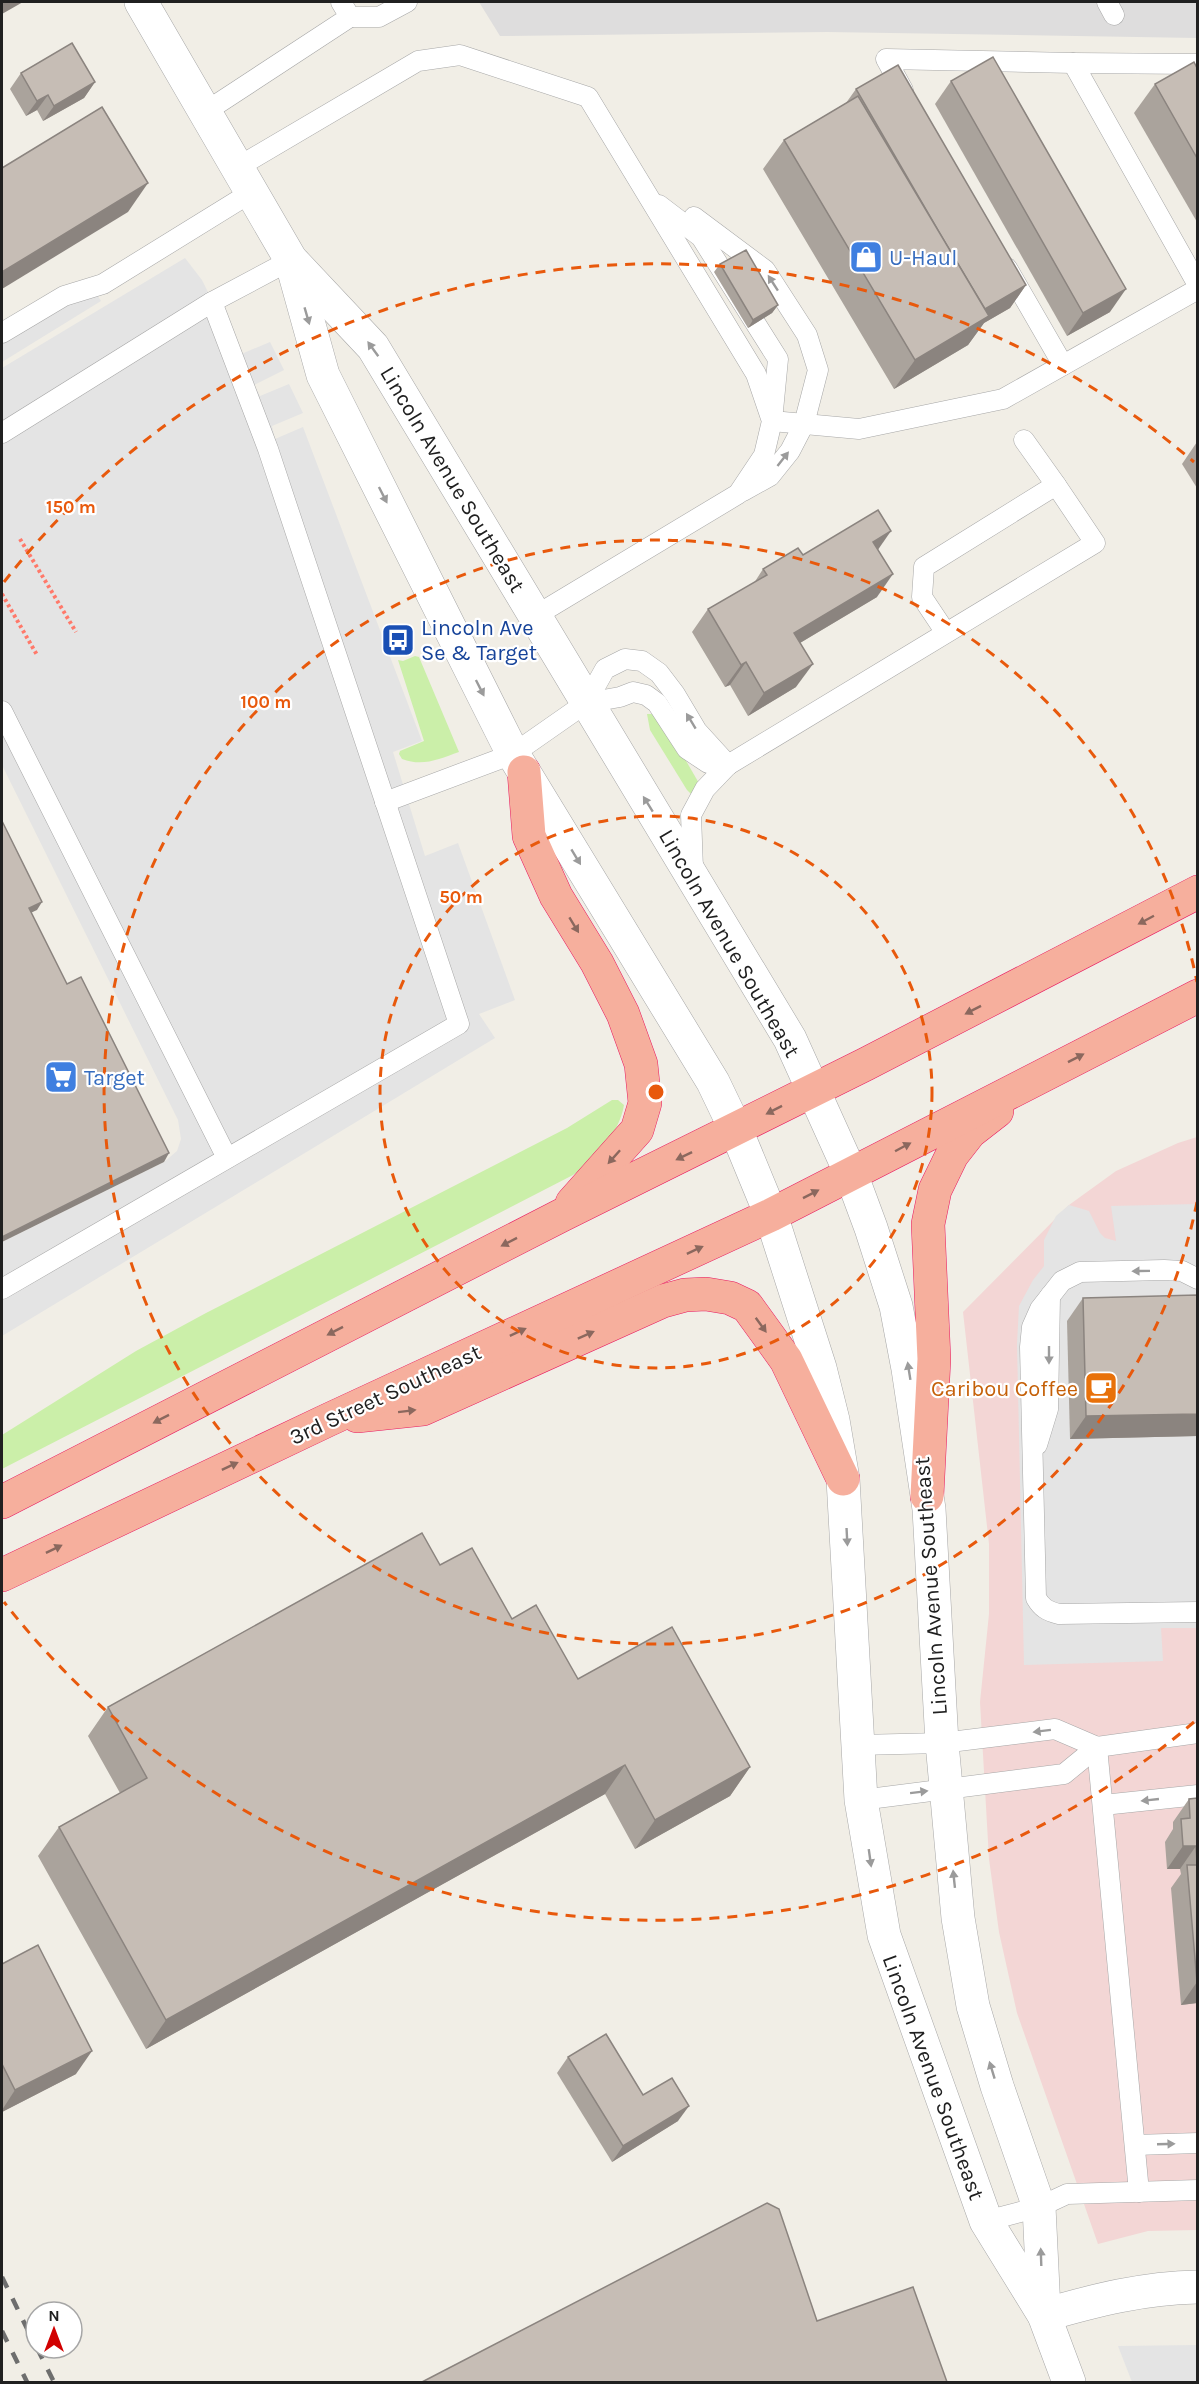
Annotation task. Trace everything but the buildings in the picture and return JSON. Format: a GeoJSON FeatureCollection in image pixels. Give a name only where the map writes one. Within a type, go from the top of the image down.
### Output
{"type":"FeatureCollection","features":[{"type":"Feature","properties":{"kind":"highway"},"geometry":{"type":"LineString","coordinates":[[518,763],[529,836],[556,896],[597,963],[623,1014],[640,1064],[645,1103],[637,1130],[562,1215]]}},
{"type":"Feature","properties":{"kind":"highway"},"geometry":{"type":"LineString","coordinates":[[2,1502],[562,1215],[813,1091],[1197,892]]}},
{"type":"Feature","properties":{"kind":"highway"},"geometry":{"type":"LineString","coordinates":[[927,1496],[934,1359],[928,1224],[935,1190],[952,1155],[970,1132],[1048,1072],[1197,996]]}},
{"type":"Feature","properties":{"kind":"highway","name":"3rd Street Southeast"},"geometry":{"type":"LineString","coordinates":[[2,1575],[328,1420],[771,1215],[1048,1072]]}},
{"type":"Feature","properties":{"kind":"highway"},"geometry":{"type":"LineString","coordinates":[[328,1420],[423,1409],[663,1301],[685,1295],[706,1294],[730,1298],[747,1306],[786,1360],[843,1479]]}},
{"type":"Feature","properties":{"kind":"street","name":"Lincoln Avenue Southeast"},"geometry":{"type":"LineString","coordinates":[[141,2],[291,260],[373,347],[536,616],[586,703],[790,1039],[851,1174],[896,1306],[909,1370],[927,1496],[942,1743],[958,1918],[973,2006],[997,2086],[1039,2207],[1044,2315]]}},
{"type":"Feature","properties":{"kind":"street","name":"Lincoln Avenue Southeast"},"geometry":{"type":"LineString","coordinates":[[291,260],[323,375],[518,763],[713,1082],[736,1130],[771,1215],[820,1368],[833,1420],[843,1479],[861,1800],[884,1935],[986,2221],[1044,2315],[1069,2382]]}},
{"type":"Feature","properties":{"kind":"street"},"geometry":{"type":"LineString","coordinates":[[1044,2315],[1104,2297],[1164,2288],[1197,2287]]}},
{"type":"Feature","properties":{"kind":"lane"},"geometry":{"type":"LineString","coordinates":[[206,112],[346,9],[379,16],[408,2]]}},
{"type":"Feature","properties":{"kind":"lane"},"geometry":{"type":"LineString","coordinates":[[2,333],[64,296],[103,284],[245,179],[418,61],[460,55],[588,98],[756,374],[772,421],[764,455],[738,494]]}},
{"type":"Feature","properties":{"kind":"lane"},"geometry":{"type":"LineString","coordinates":[[915,110],[886,59],[1073,63],[1191,70]]}},
{"type":"Feature","properties":{"kind":"lane"},"geometry":{"type":"LineString","coordinates":[[772,421],[859,429],[1003,399],[1197,287],[1073,63]]}},
{"type":"Feature","properties":{"kind":"lane"},"geometry":{"type":"LineString","coordinates":[[536,616],[770,476],[790,451],[804,424],[818,370],[807,335],[765,270],[632,170]]}},
{"type":"Feature","properties":{"kind":"lane"},"geometry":{"type":"LineString","coordinates":[[998,253],[1063,365]]}},
{"type":"Feature","properties":{"kind":"lane"},"geometry":{"type":"LineString","coordinates":[[2,433],[212,302],[291,260]]}},
{"type":"Feature","properties":{"kind":"lane"},"geometry":{"type":"LineString","coordinates":[[2,1289],[459,1024],[268,450],[212,302]]}},
{"type":"Feature","properties":{"kind":"lane"},"geometry":{"type":"LineString","coordinates":[[693,878],[690,815],[705,789],[728,765],[1095,543],[1024,440]]}},
{"type":"Feature","properties":{"kind":"lane"},"geometry":{"type":"LineString","coordinates":[[946,633],[922,597],[924,567],[1056,485]]}},
{"type":"Feature","properties":{"kind":"lane"},"geometry":{"type":"LineString","coordinates":[[385,802],[518,763],[586,703],[605,669],[625,659],[642,661],[659,673],[675,694],[697,731],[728,765]]}},
{"type":"Feature","properties":{"kind":"lane"},"geometry":{"type":"LineString","coordinates":[[586,703],[620,697],[633,692],[646,695],[657,703],[687,749],[708,764],[728,765]]}},
{"type":"Feature","properties":{"kind":"lane"},"geometry":{"type":"LineString","coordinates":[[2,711],[227,1158]]}},
{"type":"Feature","properties":{"kind":"lane"},"geometry":{"type":"LineString","coordinates":[[1197,1278],[1182,1271],[1164,1270],[1080,1272],[1062,1281],[1040,1309],[1032,1326],[1030,1347],[1036,1598],[1040,1606],[1048,1612],[1059,1614],[1197,1612]]}},
{"type":"Feature","properties":{"kind":"lane"},"geometry":{"type":"LineString","coordinates":[[858,1745],[942,1743],[1055,1730],[1097,1747],[1197,1733]]}},
{"type":"Feature","properties":{"kind":"lane"},"geometry":{"type":"LineString","coordinates":[[861,1800],[1064,1774],[1097,1747]]}},
{"type":"Feature","properties":{"kind":"lane"},"geometry":{"type":"LineString","coordinates":[[1097,1747],[1139,2192]]}},
{"type":"Feature","properties":{"kind":"lane"},"geometry":{"type":"LineString","coordinates":[[1103,1805],[1197,1795]]}},
{"type":"Feature","properties":{"kind":"lane"},"geometry":{"type":"LineString","coordinates":[[1135,2145],[1197,2143]]}},
{"type":"Feature","properties":{"kind":"lane"},"geometry":{"type":"LineString","coordinates":[[986,2221],[1039,2207],[1067,2194],[1197,2190]]}},
{"type":"Feature","properties":{"kind":"path"},"geometry":{"type":"LineString","coordinates":[[20,539],[76,632]]}},
{"type":"Feature","properties":{"kind":"path"},"geometry":{"type":"LineString","coordinates":[[2,594],[37,655]]}},
{"type":"Feature","properties":{"kind":"shaded area"},"geometry":{"type":"Polygon","coordinates":[[[479,2],[1197,2],[1197,38],[827,32],[500,36],[479,2]]]}},
{"type":"Feature","properties":{"kind":"shaded area"},"geometry":{"type":"Polygon","coordinates":[[[185,258],[202,280],[239,355],[270,342],[284,370],[254,385],[260,396],[289,384],[303,413],[272,426],[275,439],[303,427],[422,741],[393,752],[425,856],[458,843],[515,1000],[479,1014],[495,1038],[2,1336],[2,1242],[164,1162],[177,1151],[181,1139],[178,1120],[2,765],[2,368],[185,258]]]}},
{"type":"Feature","properties":{"kind":"shaded area"},"geometry":{"type":"Polygon","coordinates":[[[94,290],[101,301],[2,362],[2,343],[94,290]]]}},
{"type":"Feature","properties":{"kind":"shaded area"},"geometry":{"type":"Polygon","coordinates":[[[1197,1137],[1197,2230],[1148,2231],[1098,2244],[1017,2013],[999,1932],[989,1859],[980,1702],[989,1614],[989,1544],[963,1312],[1069,1205],[1116,1171],[1178,1143],[1197,1137]]]}},
{"type":"Feature","properties":{"kind":"shaded area"},"geometry":{"type":"Polygon","coordinates":[[[1197,1204],[1197,1628],[1161,1628],[1163,1661],[1024,1665],[1017,1344],[1019,1306],[1033,1280],[1044,1266],[1044,1240],[1056,1216],[1069,1205],[1089,1211],[1100,1233],[1105,1238],[1116,1241],[1111,1206],[1197,1204]]]}},
{"type":"Feature","properties":{"kind":"shaded area"},"geometry":{"type":"Polygon","coordinates":[[[1197,2345],[1197,2382],[1132,2382],[1118,2346],[1197,2345]]]}},
{"type":"Feature","properties":{"kind":"green space"},"geometry":{"type":"Polygon","coordinates":[[[415,656],[419,657],[459,752],[424,762],[402,759],[399,754],[400,751],[424,741],[398,660],[403,661],[415,656]]]}},
{"type":"Feature","properties":{"kind":"green space"},"geometry":{"type":"Polygon","coordinates":[[[647,714],[655,714],[663,721],[700,785],[693,796],[650,730],[647,714]]]}},
{"type":"Feature","properties":{"kind":"green space"},"geometry":{"type":"Polygon","coordinates":[[[612,1100],[618,1100],[624,1105],[612,1136],[590,1161],[573,1175],[2,1469],[2,1435],[136,1351],[567,1128],[612,1100]]]}},
{"type":"Feature","properties":{"kind":"railway"},"geometry":{"type":"LineString","coordinates":[[2,2277],[24,2322]]}},
{"type":"Feature","properties":{"kind":"railway"},"geometry":{"type":"LineString","coordinates":[[2,2331],[27,2382]]}},
{"type":"Feature","properties":{"kind":"railway"},"geometry":{"type":"LineString","coordinates":[[43,2360],[54,2382]]}},
{"type":"Feature","properties":{"kind":"place","name":"U-Haul"},"geometry":{"type":"Point","coordinates":[866,257]}},
{"type":"Feature","properties":{"kind":"place","name":"Lincoln Ave Se & Target"},"geometry":{"type":"Point","coordinates":[398,640]}},
{"type":"Feature","properties":{"kind":"place","name":"Target"},"geometry":{"type":"Point","coordinates":[61,1077]}},
{"type":"Feature","properties":{"kind":"place","name":"Caribou Coffee"},"geometry":{"type":"Point","coordinates":[1101,1388]}}]}
